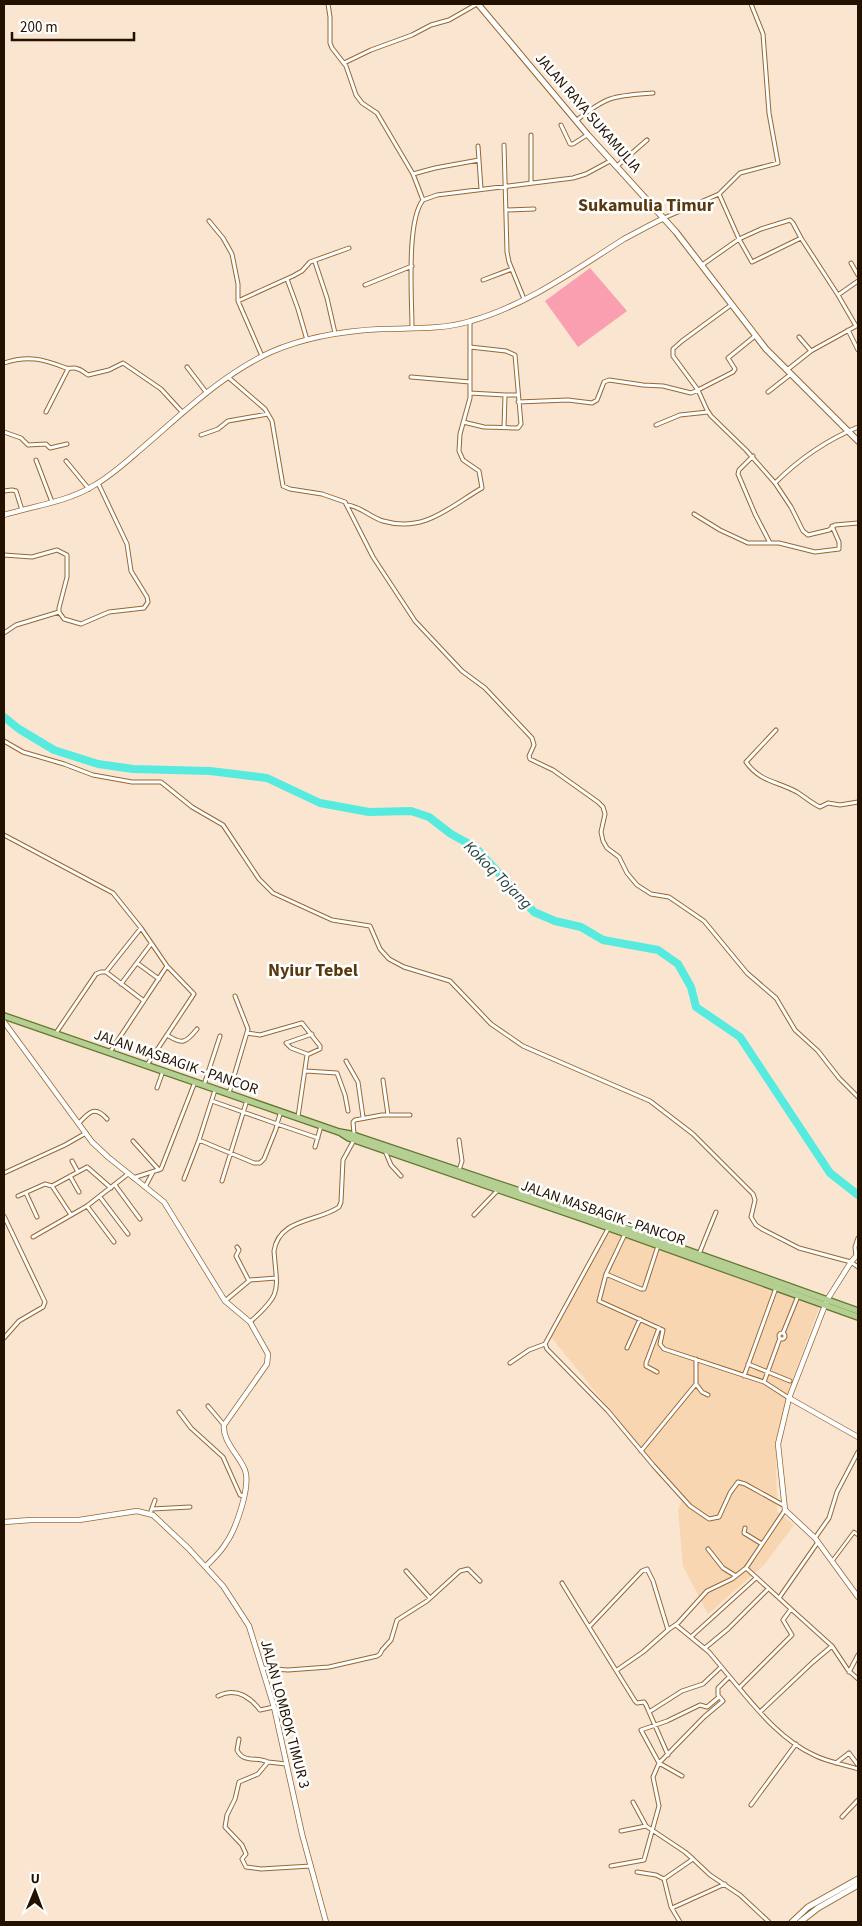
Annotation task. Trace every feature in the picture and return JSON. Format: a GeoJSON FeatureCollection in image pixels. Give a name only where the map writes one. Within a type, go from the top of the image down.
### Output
{"type":"FeatureCollection","features":[{"type":"Feature","properties":{"kind":"main road","name":"JALAN RAYA SUKAMULIA"},"geometry":{"type":"LineString","coordinates":[[477,4],[588,135],[664,218],[755,336],[858,442]]}},
{"type":"Feature","properties":{"kind":"main road","name":"JALAN MASBAGIK - PANCOR"},"geometry":{"type":"LineString","coordinates":[[4,1016],[195,1081],[385,1150],[458,1173],[499,1190],[526,1196]]}},
{"type":"Feature","properties":{"kind":"main road","name":"JALAN MASBAGIK - PANCOR"},"geometry":{"type":"LineString","coordinates":[[354,1138],[610,1226],[698,1254],[858,1317]]}},
{"type":"Feature","properties":{"kind":"main road","name":"JALAN MASBAGIK - PANCOR"},"geometry":{"type":"LineString","coordinates":[[610,1226],[658,1246],[798,1296],[858,1311]]}},
{"type":"Feature","properties":{"kind":"main road"},"geometry":{"type":"LineString","coordinates":[[792,1922],[800,1920],[858,1879]]}},
{"type":"Feature","properties":{"kind":"main road"},"geometry":{"type":"LineString","coordinates":[[800,1920],[804,1910],[858,1885]]}},
{"type":"Feature","properties":{"kind":"street"},"geometry":{"type":"LineString","coordinates":[[328,4],[330,43],[338,58],[344,63],[356,95],[362,103],[377,113],[412,174],[423,200]]}},
{"type":"Feature","properties":{"kind":"street"},"geometry":{"type":"LineString","coordinates":[[344,63],[371,50],[449,20],[477,4]]}},
{"type":"Feature","properties":{"kind":"street"},"geometry":{"type":"LineString","coordinates":[[4,516],[89,489],[206,392],[262,356],[307,340],[335,333],[470,322],[524,299],[578,269],[626,238],[664,218],[719,194],[738,174],[778,164],[769,113],[762,34],[751,4]]}},
{"type":"Feature","properties":{"kind":"street"},"geometry":{"type":"LineString","coordinates":[[577,120],[597,104],[612,97],[653,93]]}},
{"type":"Feature","properties":{"kind":"street"},"geometry":{"type":"LineString","coordinates":[[561,125],[570,144],[588,135]]}},
{"type":"Feature","properties":{"kind":"street"},"geometry":{"type":"LineString","coordinates":[[531,135],[531,183]]}},
{"type":"Feature","properties":{"kind":"street"},"geometry":{"type":"LineString","coordinates":[[617,166],[647,140]]}},
{"type":"Feature","properties":{"kind":"street"},"geometry":{"type":"LineString","coordinates":[[504,145],[506,246],[512,269],[524,299]]}},
{"type":"Feature","properties":{"kind":"street"},"geometry":{"type":"LineString","coordinates":[[478,146],[481,189]]}},
{"type":"Feature","properties":{"kind":"street"},"geometry":{"type":"LineString","coordinates":[[412,174],[479,160]]}},
{"type":"Feature","properties":{"kind":"street"},"geometry":{"type":"LineString","coordinates":[[412,328],[412,266],[415,218],[423,200],[437,195],[580,176],[612,160]]}},
{"type":"Feature","properties":{"kind":"street"},"geometry":{"type":"LineString","coordinates":[[719,194],[738,239],[750,261],[752,262],[801,238]]}},
{"type":"Feature","properties":{"kind":"street"},"geometry":{"type":"LineString","coordinates":[[506,210],[534,209]]}},
{"type":"Feature","properties":{"kind":"street"},"geometry":{"type":"LineString","coordinates":[[702,265],[738,239],[790,220],[794,223],[801,238],[857,326],[811,351],[768,392]]}},
{"type":"Feature","properties":{"kind":"street"},"geometry":{"type":"LineString","coordinates":[[209,221],[232,254],[238,284],[238,301],[262,356]]}},
{"type":"Feature","properties":{"kind":"street"},"geometry":{"type":"LineString","coordinates":[[238,301],[302,271],[310,262],[349,248]]}},
{"type":"Feature","properties":{"kind":"street"},"geometry":{"type":"LineString","coordinates":[[314,262],[327,298],[335,333]]}},
{"type":"Feature","properties":{"kind":"street"},"geometry":{"type":"LineString","coordinates":[[851,263],[858,275]]}},
{"type":"Feature","properties":{"kind":"street"},"geometry":{"type":"LineString","coordinates":[[365,285],[412,266]]}},
{"type":"Feature","properties":{"kind":"street"},"geometry":{"type":"LineString","coordinates":[[482,280],[512,269]]}},
{"type":"Feature","properties":{"kind":"street"},"geometry":{"type":"LineString","coordinates":[[287,279],[307,340]]}},
{"type":"Feature","properties":{"kind":"street"},"geometry":{"type":"LineString","coordinates":[[838,295],[858,282]]}},
{"type":"Feature","properties":{"kind":"street"},"geometry":{"type":"LineString","coordinates":[[731,305],[673,349],[674,356],[698,390],[708,412],[753,456],[775,483],[806,534],[830,530],[832,526],[858,523]]}},
{"type":"Feature","properties":{"kind":"street"},"geometry":{"type":"LineString","coordinates":[[347,505],[384,521],[413,523],[433,519],[443,514],[481,489],[482,484],[479,471],[463,460],[459,452],[460,434],[469,405],[470,322]]}},
{"type":"Feature","properties":{"kind":"street"},"geometry":{"type":"LineString","coordinates":[[848,330],[858,350]]}},
{"type":"Feature","properties":{"kind":"street"},"geometry":{"type":"LineString","coordinates":[[518,402],[568,400],[592,403],[597,400],[604,382],[609,380],[638,385],[663,386],[691,393],[733,372],[734,369],[728,358],[755,336]]}},
{"type":"Feature","properties":{"kind":"street"},"geometry":{"type":"LineString","coordinates":[[799,337],[811,351]]}},
{"type":"Feature","properties":{"kind":"street"},"geometry":{"type":"LineString","coordinates":[[463,422],[484,427],[517,428],[520,426],[515,354],[470,346]]}},
{"type":"Feature","properties":{"kind":"street"},"geometry":{"type":"LineString","coordinates":[[4,363],[13,360],[36,358],[48,360],[68,369],[78,368],[90,374],[109,370],[123,363],[161,389],[183,413]]}},
{"type":"Feature","properties":{"kind":"street"},"geometry":{"type":"LineString","coordinates":[[187,367],[206,392]]}},
{"type":"Feature","properties":{"kind":"street"},"geometry":{"type":"LineString","coordinates":[[46,412],[68,369]]}},
{"type":"Feature","properties":{"kind":"street"},"geometry":{"type":"LineString","coordinates":[[228,377],[268,414],[274,427],[283,486],[290,489],[322,494],[341,500],[347,505],[372,557],[415,621],[462,671],[485,688],[532,738],[534,744],[529,754],[530,759],[553,770],[583,790],[603,807],[605,814],[601,832],[603,841],[607,848],[619,857],[627,873],[637,885],[651,894],[669,897],[704,921],[747,973],[776,998],[796,1030],[818,1051],[839,1078],[858,1097]]}},
{"type":"Feature","properties":{"kind":"street"},"geometry":{"type":"LineString","coordinates":[[411,377],[470,382]]}},
{"type":"Feature","properties":{"kind":"street"},"geometry":{"type":"LineString","coordinates":[[470,393],[518,395]]}},
{"type":"Feature","properties":{"kind":"street"},"geometry":{"type":"LineString","coordinates":[[504,428],[505,395]]}},
{"type":"Feature","properties":{"kind":"street"},"geometry":{"type":"LineString","coordinates":[[656,425],[680,416],[708,412]]}},
{"type":"Feature","properties":{"kind":"street"},"geometry":{"type":"LineString","coordinates":[[201,435],[218,429],[228,421],[268,414]]}},
{"type":"Feature","properties":{"kind":"street"},"geometry":{"type":"LineString","coordinates":[[775,483],[789,469],[811,454],[848,431],[858,427]]}},
{"type":"Feature","properties":{"kind":"street"},"geometry":{"type":"LineString","coordinates":[[4,432],[22,438],[28,445],[46,444],[50,448],[67,444]]}},
{"type":"Feature","properties":{"kind":"street"},"geometry":{"type":"LineString","coordinates":[[753,456],[739,470],[738,474],[770,543]]}},
{"type":"Feature","properties":{"kind":"street"},"geometry":{"type":"LineString","coordinates":[[36,460],[52,502]]}},
{"type":"Feature","properties":{"kind":"street"},"geometry":{"type":"LineString","coordinates":[[66,461],[89,489]]}},
{"type":"Feature","properties":{"kind":"street"},"geometry":{"type":"LineString","coordinates":[[4,555],[32,558],[57,550],[68,555],[67,577],[59,612],[64,619],[81,624],[109,612],[144,608],[148,602],[145,592],[131,571],[127,544],[98,483]]}},
{"type":"Feature","properties":{"kind":"street"},"geometry":{"type":"LineString","coordinates":[[4,491],[16,491],[22,510]]}},
{"type":"Feature","properties":{"kind":"street"},"geometry":{"type":"LineString","coordinates":[[694,514],[742,541],[755,544],[782,544],[815,552],[838,550],[840,548],[832,526]]}},
{"type":"Feature","properties":{"kind":"street"},"geometry":{"type":"LineString","coordinates":[[4,633],[16,625],[59,612]]}},
{"type":"Feature","properties":{"kind":"street"},"geometry":{"type":"LineString","coordinates":[[776,730],[746,762],[758,774],[765,780],[777,782],[798,793],[820,807],[828,803],[840,805],[858,802]]}},
{"type":"Feature","properties":{"kind":"street"},"geometry":{"type":"LineString","coordinates":[[4,748],[6,743],[23,752],[93,775],[165,784],[192,807],[223,826],[259,879],[273,893],[326,918],[370,926],[380,949],[389,959],[404,967],[450,981],[491,1024],[523,1046],[640,1095],[650,1101],[693,1134],[753,1194],[755,1200],[750,1217],[756,1225],[798,1248],[851,1262],[858,1267]]}},
{"type":"Feature","properties":{"kind":"street"},"geometry":{"type":"LineString","coordinates":[[4,835],[113,893],[141,928],[167,966],[194,994],[148,1065]]}},
{"type":"Feature","properties":{"kind":"street"},"geometry":{"type":"LineString","coordinates":[[106,972],[141,928]]}},
{"type":"Feature","properties":{"kind":"street"},"geometry":{"type":"LineString","coordinates":[[121,984],[151,944]]}},
{"type":"Feature","properties":{"kind":"street"},"geometry":{"type":"LineString","coordinates":[[137,963],[158,979]]}},
{"type":"Feature","properties":{"kind":"street"},"geometry":{"type":"LineString","coordinates":[[110,1052],[167,966]]}},
{"type":"Feature","properties":{"kind":"street"},"geometry":{"type":"LineString","coordinates":[[56,1033],[96,974],[101,972],[106,972],[144,1001]]}},
{"type":"Feature","properties":{"kind":"street"},"geometry":{"type":"LineString","coordinates":[[229,1093],[248,1028],[235,996]]}},
{"type":"Feature","properties":{"kind":"street"},"geometry":{"type":"LineString","coordinates":[[4,1022],[97,1147],[160,1199],[169,1210],[226,1301],[250,1322],[268,1354],[269,1359],[224,1425]]}},
{"type":"Feature","properties":{"kind":"street"},"geometry":{"type":"LineString","coordinates":[[247,1034],[260,1035],[302,1023],[312,1034],[321,1049],[308,1054],[291,1048],[286,1044],[312,1034]]}},
{"type":"Feature","properties":{"kind":"street"},"geometry":{"type":"LineString","coordinates":[[167,1035],[176,1041],[185,1041],[197,1029]]}},
{"type":"Feature","properties":{"kind":"street"},"geometry":{"type":"LineString","coordinates":[[204,1085],[220,1036]]}},
{"type":"Feature","properties":{"kind":"street"},"geometry":{"type":"LineString","coordinates":[[298,1118],[308,1054]]}},
{"type":"Feature","properties":{"kind":"street"},"geometry":{"type":"LineString","coordinates":[[346,1060],[358,1082],[363,1117]]}},
{"type":"Feature","properties":{"kind":"street"},"geometry":{"type":"LineString","coordinates":[[157,1088],[163,1070]]}},
{"type":"Feature","properties":{"kind":"street"},"geometry":{"type":"LineString","coordinates":[[306,1071],[337,1073],[345,1095],[348,1111]]}},
{"type":"Feature","properties":{"kind":"street"},"geometry":{"type":"LineString","coordinates":[[383,1080],[388,1115]]}},
{"type":"Feature","properties":{"kind":"street"},"geometry":{"type":"LineString","coordinates":[[133,1178],[159,1170],[165,1162],[195,1081]]}},
{"type":"Feature","properties":{"kind":"street"},"geometry":{"type":"LineString","coordinates":[[184,1179],[216,1089]]}},
{"type":"Feature","properties":{"kind":"street"},"geometry":{"type":"LineString","coordinates":[[222,1181],[247,1100]]}},
{"type":"Feature","properties":{"kind":"street"},"geometry":{"type":"LineString","coordinates":[[212,1101],[318,1138]]}},
{"type":"Feature","properties":{"kind":"street"},"geometry":{"type":"LineString","coordinates":[[79,1123],[88,1113],[96,1111],[101,1112],[107,1118]]}},
{"type":"Feature","properties":{"kind":"street"},"geometry":{"type":"LineString","coordinates":[[199,1140],[254,1163],[263,1162],[281,1112]]}},
{"type":"Feature","properties":{"kind":"street"},"geometry":{"type":"LineString","coordinates":[[250,1322],[274,1298],[277,1287],[274,1250],[275,1244],[281,1236],[297,1222],[325,1214],[339,1207],[341,1202],[343,1160],[354,1138],[353,1122],[363,1117],[410,1115]]}},
{"type":"Feature","properties":{"kind":"street"},"geometry":{"type":"LineString","coordinates":[[315,1147],[322,1126]]}},
{"type":"Feature","properties":{"kind":"street"},"geometry":{"type":"LineString","coordinates":[[4,1173],[86,1133]]}},
{"type":"Feature","properties":{"kind":"street"},"geometry":{"type":"LineString","coordinates":[[458,1173],[462,1161],[459,1140]]}},
{"type":"Feature","properties":{"kind":"street"},"geometry":{"type":"LineString","coordinates":[[134,1141],[159,1170]]}},
{"type":"Feature","properties":{"kind":"street"},"geometry":{"type":"LineString","coordinates":[[385,1150],[391,1166],[401,1176]]}},
{"type":"Feature","properties":{"kind":"street"},"geometry":{"type":"LineString","coordinates":[[72,1161],[78,1172]]}},
{"type":"Feature","properties":{"kind":"street"},"geometry":{"type":"LineString","coordinates":[[52,1186],[89,1167],[111,1188]]}},
{"type":"Feature","properties":{"kind":"street"},"geometry":{"type":"LineString","coordinates":[[145,1187],[153,1172]]}},
{"type":"Feature","properties":{"kind":"street"},"geometry":{"type":"LineString","coordinates":[[33,1237],[87,1206],[128,1174]]}},
{"type":"Feature","properties":{"kind":"street"},"geometry":{"type":"LineString","coordinates":[[70,1176],[79,1192]]}},
{"type":"Feature","properties":{"kind":"street"},"geometry":{"type":"LineString","coordinates":[[18,1196],[45,1184],[50,1184],[71,1215]]}},
{"type":"Feature","properties":{"kind":"street"},"geometry":{"type":"LineString","coordinates":[[115,1185],[140,1219]]}},
{"type":"Feature","properties":{"kind":"street"},"geometry":{"type":"LineString","coordinates":[[474,1215],[499,1190]]}},
{"type":"Feature","properties":{"kind":"street"},"geometry":{"type":"LineString","coordinates":[[26,1193],[37,1217]]}},
{"type":"Feature","properties":{"kind":"street"},"geometry":{"type":"LineString","coordinates":[[100,1197],[128,1234]]}},
{"type":"Feature","properties":{"kind":"street"},"geometry":{"type":"LineString","coordinates":[[87,1206],[114,1242]]}},
{"type":"Feature","properties":{"kind":"street"},"geometry":{"type":"LineString","coordinates":[[698,1254],[716,1212]]}},
{"type":"Feature","properties":{"kind":"street"},"geometry":{"type":"LineString","coordinates":[[4,1216],[45,1302],[43,1307],[20,1321],[4,1338]]}},
{"type":"Feature","properties":{"kind":"street"},"geometry":{"type":"LineString","coordinates":[[510,1363],[529,1350],[545,1344],[610,1226]]}},
{"type":"Feature","properties":{"kind":"street"},"geometry":{"type":"LineString","coordinates":[[626,1234],[606,1274],[599,1301],[664,1331],[660,1344],[664,1349],[764,1382],[858,1437]]}},
{"type":"Feature","properties":{"kind":"street"},"geometry":{"type":"LineString","coordinates":[[617,1670],[676,1625],[707,1591],[736,1576],[746,1568],[784,1508],[778,1444],[789,1398],[826,1303],[857,1255],[855,1247],[858,1238]]}},
{"type":"Feature","properties":{"kind":"street"},"geometry":{"type":"LineString","coordinates":[[606,1274],[644,1289],[658,1246]]}},
{"type":"Feature","properties":{"kind":"street"},"geometry":{"type":"LineString","coordinates":[[237,1247],[236,1256],[248,1281]]}},
{"type":"Feature","properties":{"kind":"street"},"geometry":{"type":"LineString","coordinates":[[226,1301],[248,1281],[276,1278]]}},
{"type":"Feature","properties":{"kind":"street"},"geometry":{"type":"LineString","coordinates":[[744,1376],[776,1288]]}},
{"type":"Feature","properties":{"kind":"street"},"geometry":{"type":"LineString","coordinates":[[764,1382],[780,1338],[785,1337],[782,1333],[798,1296]]}},
{"type":"Feature","properties":{"kind":"street"},"geometry":{"type":"LineString","coordinates":[[628,1348],[640,1320]]}},
{"type":"Feature","properties":{"kind":"street"},"geometry":{"type":"LineString","coordinates":[[657,1372],[646,1366],[646,1363],[659,1328]]}},
{"type":"Feature","properties":{"kind":"street"},"geometry":{"type":"LineString","coordinates":[[545,1344],[547,1349],[608,1411],[690,1506],[709,1518],[719,1517],[730,1493],[738,1482],[745,1484],[784,1508],[817,1540],[858,1597]]}},
{"type":"Feature","properties":{"kind":"street"},"geometry":{"type":"LineString","coordinates":[[696,1359],[696,1384],[702,1392],[708,1395]]}},
{"type":"Feature","properties":{"kind":"street"},"geometry":{"type":"LineString","coordinates":[[748,1364],[790,1381]]}},
{"type":"Feature","properties":{"kind":"street"},"geometry":{"type":"LineString","coordinates":[[641,1451],[696,1384]]}},
{"type":"Feature","properties":{"kind":"street"},"geometry":{"type":"LineString","coordinates":[[206,1566],[229,1539],[241,1508],[246,1472],[226,1439],[224,1425],[208,1406]]}},
{"type":"Feature","properties":{"kind":"street"},"geometry":{"type":"LineString","coordinates":[[179,1412],[191,1428],[224,1457],[239,1494],[244,1496]]}},
{"type":"Feature","properties":{"kind":"street"},"geometry":{"type":"LineString","coordinates":[[779,1598],[829,1518],[837,1492],[858,1452]]}},
{"type":"Feature","properties":{"kind":"street"},"geometry":{"type":"LineString","coordinates":[[151,1511],[155,1500]]}},
{"type":"Feature","properties":{"kind":"street"},"geometry":{"type":"LineString","coordinates":[[4,1522],[79,1520],[137,1511],[190,1507]]}},
{"type":"Feature","properties":{"kind":"street","name":"JALAN LOMBOK TIMUR 3"},"geometry":{"type":"LineString","coordinates":[[151,1511],[206,1566],[223,1586],[243,1614],[251,1631],[274,1706],[286,1764],[326,1922]]}},
{"type":"Feature","properties":{"kind":"street"},"geometry":{"type":"LineString","coordinates":[[746,1528],[744,1534],[762,1544]]}},
{"type":"Feature","properties":{"kind":"street"},"geometry":{"type":"LineString","coordinates":[[832,1560],[854,1532],[858,1535]]}},
{"type":"Feature","properties":{"kind":"street"},"geometry":{"type":"LineString","coordinates":[[708,1549],[723,1568],[736,1576]]}},
{"type":"Feature","properties":{"kind":"street"},"geometry":{"type":"LineString","coordinates":[[746,1568],[832,1646],[850,1672],[858,1679]]}},
{"type":"Feature","properties":{"kind":"street"},"geometry":{"type":"LineString","coordinates":[[262,1668],[288,1670],[330,1666],[379,1655],[391,1640],[396,1620],[420,1607],[464,1569],[469,1570],[480,1581]]}},
{"type":"Feature","properties":{"kind":"street"},"geometry":{"type":"LineString","coordinates":[[589,1627],[646,1569],[652,1577],[668,1630]]}},
{"type":"Feature","properties":{"kind":"street"},"geometry":{"type":"LineString","coordinates":[[406,1570],[430,1598]]}},
{"type":"Feature","properties":{"kind":"street"},"geometry":{"type":"LineString","coordinates":[[692,1636],[756,1578]]}},
{"type":"Feature","properties":{"kind":"street"},"geometry":{"type":"LineString","coordinates":[[562,1583],[635,1702],[644,1702],[668,1755]]}},
{"type":"Feature","properties":{"kind":"street"},"geometry":{"type":"LineString","coordinates":[[705,1648],[728,1629],[768,1589]]}},
{"type":"Feature","properties":{"kind":"street"},"geometry":{"type":"LineString","coordinates":[[739,1688],[792,1635],[783,1620],[791,1609]]}},
{"type":"Feature","properties":{"kind":"street"},"geometry":{"type":"LineString","coordinates":[[676,1625],[705,1648],[760,1712],[796,1744],[812,1755],[858,1768]]}},
{"type":"Feature","properties":{"kind":"street"},"geometry":{"type":"LineString","coordinates":[[760,1712],[832,1646]]}},
{"type":"Feature","properties":{"kind":"street"},"geometry":{"type":"LineString","coordinates":[[850,1672],[858,1655]]}},
{"type":"Feature","properties":{"kind":"street"},"geometry":{"type":"LineString","coordinates":[[649,1712],[676,1694],[703,1684],[721,1667]]}},
{"type":"Feature","properties":{"kind":"street"},"geometry":{"type":"LineString","coordinates":[[611,1866],[644,1860],[660,1802],[654,1777],[659,1763],[723,1701],[718,1688],[729,1677]]}},
{"type":"Feature","properties":{"kind":"street"},"geometry":{"type":"LineString","coordinates":[[218,1696],[229,1692],[241,1694],[249,1698],[261,1710],[274,1706]]}},
{"type":"Feature","properties":{"kind":"street"},"geometry":{"type":"LineString","coordinates":[[682,1776],[659,1763],[641,1731],[700,1705],[706,1707],[720,1697]]}},
{"type":"Feature","properties":{"kind":"street"},"geometry":{"type":"LineString","coordinates":[[239,1739],[236,1750],[247,1760],[262,1759],[268,1762],[286,1764]]}},
{"type":"Feature","properties":{"kind":"street"},"geometry":{"type":"LineString","coordinates":[[751,1805],[796,1744]]}},
{"type":"Feature","properties":{"kind":"street"},"geometry":{"type":"LineString","coordinates":[[836,1763],[849,1753],[858,1768]]}},
{"type":"Feature","properties":{"kind":"street"},"geometry":{"type":"LineString","coordinates":[[268,1762],[258,1774],[239,1782],[235,1800],[227,1815],[225,1827],[246,1852],[242,1859],[246,1867],[261,1869],[311,1866]]}},
{"type":"Feature","properties":{"kind":"street"},"geometry":{"type":"LineString","coordinates":[[842,1817],[858,1800]]}},
{"type":"Feature","properties":{"kind":"street"},"geometry":{"type":"LineString","coordinates":[[633,1802],[646,1826],[685,1852],[710,1875],[740,1895],[769,1922]]}},
{"type":"Feature","properties":{"kind":"street"},"geometry":{"type":"LineString","coordinates":[[621,1830],[646,1826]]}},
{"type":"Feature","properties":{"kind":"street"},"geometry":{"type":"LineString","coordinates":[[664,1880],[693,1859]]}},
{"type":"Feature","properties":{"kind":"street"},"geometry":{"type":"LineString","coordinates":[[637,1872],[656,1875],[664,1880],[672,1908],[680,1922]]}},
{"type":"Feature","properties":{"kind":"street"},"geometry":{"type":"LineString","coordinates":[[672,1908],[725,1884]]}},
{"type":"Feature","properties":{"kind":"shaded area"},"geometry":{"type":"Polygon","coordinates":[[[590,268],[627,311],[578,347],[545,301],[590,268]]]}},
{"type":"Feature","properties":{"kind":"shaded area"},"geometry":{"type":"Polygon","coordinates":[[[609,1229],[820,1305],[792,1381],[776,1442],[777,1511],[794,1525],[764,1565],[708,1614],[683,1566],[678,1510],[682,1499],[551,1337],[609,1229]]]}},
{"type":"Feature","properties":{"kind":"waterway","name":"Kokoq Tojang"},"geometry":{"type":"LineString","coordinates":[[4,717],[19,729],[54,750],[98,764],[133,769],[210,771],[267,778],[320,803],[369,812],[411,811],[429,817],[451,834],[475,847],[534,912],[555,921],[581,927],[603,940],[658,950],[678,964],[691,987],[696,1007],[740,1037],[830,1173],[858,1195]]}},
{"type":"Feature","properties":{"kind":"district","name":"Sukamulia Timur"},"geometry":{"type":"Point","coordinates":[646,205]}},
{"type":"Feature","properties":{"kind":"district","name":"Nyiur Tebel"},"geometry":{"type":"Point","coordinates":[313,970]}}]}
